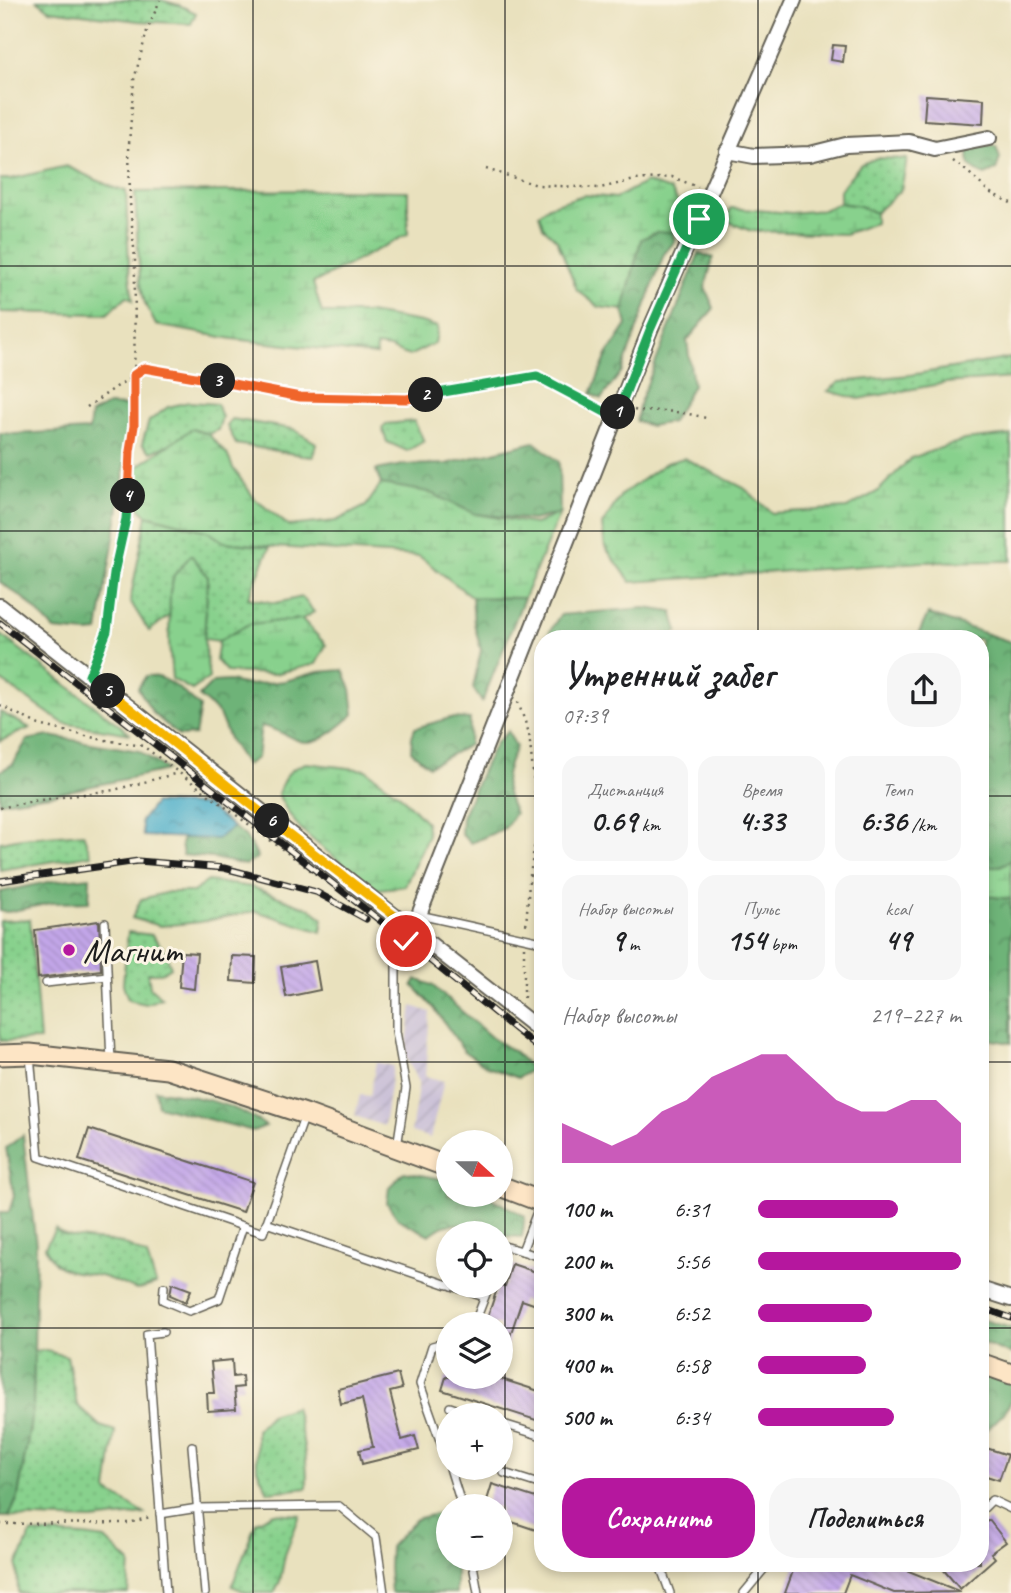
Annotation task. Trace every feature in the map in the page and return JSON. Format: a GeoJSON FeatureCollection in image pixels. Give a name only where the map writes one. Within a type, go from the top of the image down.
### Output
{"type":"FeatureCollection","features":[{"type":"Feature","properties":{"kind":"street"},"geometry":{"type":"LineString","coordinates":[[413,930],[650,330],[794,0]]}},
{"type":"Feature","properties":{"kind":"street"},"geometry":{"type":"LineString","coordinates":[[727,151],[754,156],[810,154],[846,145],[909,142],[936,149],[989,138]]}},
{"type":"Feature","properties":{"kind":"street"},"geometry":{"type":"LineString","coordinates":[[0,606],[534,1026]]}},
{"type":"Feature","properties":{"kind":"street"},"geometry":{"type":"LineString","coordinates":[[0,1055],[30,1054],[168,1069],[305,1114],[436,1163]]}},
{"type":"Feature","properties":{"kind":"street"},"geometry":{"type":"LineString","coordinates":[[513,1191],[534,1198]]}},
{"type":"Feature","properties":{"kind":"street"},"geometry":{"type":"LineString","coordinates":[[989,1292],[1011,1299]]}},
{"type":"Feature","properties":{"kind":"street"},"geometry":{"type":"LineString","coordinates":[[989,1366],[1011,1374]]}},
{"type":"Feature","properties":{"kind":"lane"},"geometry":{"type":"LineString","coordinates":[[419,915],[534,941]]}},
{"type":"Feature","properties":{"kind":"lane"},"geometry":{"type":"LineString","coordinates":[[105,923],[111,1063]]}},
{"type":"Feature","properties":{"kind":"lane"},"geometry":{"type":"LineString","coordinates":[[396,966],[396,1031],[406,1088],[396,1148]]}},
{"type":"Feature","properties":{"kind":"lane"},"geometry":{"type":"LineString","coordinates":[[46,983],[107,976]]}},
{"type":"Feature","properties":{"kind":"lane"},"geometry":{"type":"LineString","coordinates":[[30,1054],[39,1157],[262,1233],[305,1114]]}},
{"type":"Feature","properties":{"kind":"lane"},"geometry":{"type":"LineString","coordinates":[[522,1251],[534,1221]]}},
{"type":"Feature","properties":{"kind":"lane"},"geometry":{"type":"LineString","coordinates":[[266,1223],[436,1281]]}},
{"type":"Feature","properties":{"kind":"lane"},"geometry":{"type":"LineString","coordinates":[[164,1287],[163,1300],[190,1311],[219,1298],[243,1226]]}},
{"type":"Feature","properties":{"kind":"lane"},"geometry":{"type":"LineString","coordinates":[[513,1248],[534,1255]]}},
{"type":"Feature","properties":{"kind":"lane"},"geometry":{"type":"LineString","coordinates":[[163,1332],[147,1334],[166,1593]]}},
{"type":"Feature","properties":{"kind":"lane"},"geometry":{"type":"LineString","coordinates":[[436,1345],[432,1346],[420,1384],[436,1429]]}},
{"type":"Feature","properties":{"kind":"lane"},"geometry":{"type":"LineString","coordinates":[[513,1427],[534,1434]]}},
{"type":"Feature","properties":{"kind":"lane"},"geometry":{"type":"LineString","coordinates":[[192,1447],[205,1593]]}},
{"type":"Feature","properties":{"kind":"lane"},"geometry":{"type":"LineString","coordinates":[[513,1476],[534,1482]]}},
{"type":"Feature","properties":{"kind":"lane"},"geometry":{"type":"LineString","coordinates":[[989,1503],[992,1500],[1011,1509]]}},
{"type":"Feature","properties":{"kind":"lane"},"geometry":{"type":"LineString","coordinates":[[160,1514],[198,1508],[339,1506],[376,1537],[384,1593]]}},
{"type":"Feature","properties":{"kind":"lane"},"geometry":{"type":"LineString","coordinates":[[474,1571],[478,1593]]}},
{"type":"Feature","properties":{"kind":"lane"},"geometry":{"type":"LineString","coordinates":[[662,1572],[670,1593]]}},
{"type":"Feature","properties":{"kind":"lane"},"geometry":{"type":"LineString","coordinates":[[744,1593],[762,1572]]}},
{"type":"Feature","properties":{"kind":"path"},"geometry":{"type":"LineString","coordinates":[[89,676],[107,631],[130,484],[136,338],[129,144],[134,80],[147,31],[160,0]]}},
{"type":"Feature","properties":{"kind":"path"},"geometry":{"type":"LineString","coordinates":[[936,149],[968,172],[989,192],[1011,203]]}},
{"type":"Feature","properties":{"kind":"path"},"geometry":{"type":"LineString","coordinates":[[486,169],[537,185],[600,188],[635,180],[672,177],[710,193]]}},
{"type":"Feature","properties":{"kind":"path"},"geometry":{"type":"LineString","coordinates":[[87,407],[144,368],[300,397],[407,399],[537,376],[618,412],[659,411],[709,419]]}},
{"type":"Feature","properties":{"kind":"path"},"geometry":{"type":"LineString","coordinates":[[518,700],[529,733],[534,782]]}},
{"type":"Feature","properties":{"kind":"path"},"geometry":{"type":"LineString","coordinates":[[0,705],[39,724],[99,739],[143,746],[339,892]]}},
{"type":"Feature","properties":{"kind":"path"},"geometry":{"type":"LineString","coordinates":[[0,808],[114,790],[178,773]]}},
{"type":"Feature","properties":{"kind":"path"},"geometry":{"type":"LineString","coordinates":[[526,1020],[524,939],[534,849]]}},
{"type":"Feature","properties":{"kind":"path"},"geometry":{"type":"LineString","coordinates":[[396,966],[413,930]]}},
{"type":"Feature","properties":{"kind":"path"},"geometry":{"type":"LineString","coordinates":[[0,1524],[129,1523],[160,1514]]}},
{"type":"Feature","properties":{"kind":"shaded area"},"geometry":{"type":"Polygon","coordinates":[[[412,1006],[430,1012],[425,1076],[444,1081],[430,1138],[411,1132],[419,1082],[405,1056],[412,1006]]]}},
{"type":"Feature","properties":{"kind":"shaded area"},"geometry":{"type":"Polygon","coordinates":[[[376,1062],[393,1066],[384,1126],[355,1116],[360,1095],[370,1096],[376,1062]]]}},
{"type":"Feature","properties":{"kind":"green space"},"geometry":{"type":"Polygon","coordinates":[[[37,0],[161,0],[196,13],[191,24],[138,21],[50,10],[37,0]]]}},
{"type":"Feature","properties":{"kind":"green space"},"geometry":{"type":"Polygon","coordinates":[[[996,146],[1000,158],[996,170],[985,175],[970,165],[968,154],[969,148],[996,146]]]}},
{"type":"Feature","properties":{"kind":"green space"},"geometry":{"type":"Polygon","coordinates":[[[877,158],[907,159],[901,190],[875,213],[859,206],[840,203],[840,190],[848,179],[861,164],[877,158]]]}},
{"type":"Feature","properties":{"kind":"green space"},"geometry":{"type":"Polygon","coordinates":[[[66,166],[126,191],[133,300],[127,296],[107,314],[0,312],[0,179],[11,179],[66,166]]]}},
{"type":"Feature","properties":{"kind":"green space"},"geometry":{"type":"Polygon","coordinates":[[[646,182],[671,190],[683,210],[673,232],[657,232],[641,239],[623,310],[599,307],[577,290],[557,240],[543,227],[539,214],[549,206],[584,195],[616,198],[646,182]]]}},
{"type":"Feature","properties":{"kind":"green space"},"geometry":{"type":"Polygon","coordinates":[[[408,191],[408,234],[313,283],[322,313],[369,313],[421,322],[438,327],[435,343],[409,356],[390,348],[376,346],[377,355],[233,339],[156,325],[145,304],[140,282],[135,192],[408,191]]]}},
{"type":"Feature","properties":{"kind":"green space"},"geometry":{"type":"Polygon","coordinates":[[[840,203],[859,206],[875,213],[875,223],[845,234],[751,231],[726,221],[731,208],[791,213],[823,210],[840,203]]]}},
{"type":"Feature","properties":{"kind":"green space"},"geometry":{"type":"Polygon","coordinates":[[[657,232],[673,232],[675,241],[664,254],[622,371],[601,399],[591,394],[607,355],[627,325],[623,310],[641,239],[657,232]]]}},
{"type":"Feature","properties":{"kind":"green space"},"geometry":{"type":"Polygon","coordinates":[[[699,253],[713,258],[705,288],[714,308],[687,341],[693,385],[672,422],[650,426],[636,421],[640,402],[699,253]]]}},
{"type":"Feature","properties":{"kind":"green space"},"geometry":{"type":"Polygon","coordinates":[[[1011,358],[1011,378],[945,383],[859,399],[828,391],[840,382],[910,375],[1011,358]]]}},
{"type":"Feature","properties":{"kind":"green space"},"geometry":{"type":"Polygon","coordinates":[[[189,402],[217,404],[222,417],[218,430],[208,434],[192,429],[168,445],[151,452],[142,444],[149,421],[168,407],[189,402]]]}},
{"type":"Feature","properties":{"kind":"green space"},"geometry":{"type":"Polygon","coordinates":[[[108,405],[127,406],[128,430],[119,511],[98,632],[54,630],[27,601],[0,582],[0,433],[89,430],[91,414],[108,405]]]}},
{"type":"Feature","properties":{"kind":"green space"},"geometry":{"type":"Polygon","coordinates":[[[232,419],[293,429],[316,443],[313,457],[236,444],[227,426],[232,419]]]}},
{"type":"Feature","properties":{"kind":"green space"},"geometry":{"type":"Polygon","coordinates":[[[414,421],[424,441],[407,451],[387,442],[382,428],[386,424],[414,421]]]}},
{"type":"Feature","properties":{"kind":"green space"},"geometry":{"type":"Polygon","coordinates":[[[192,429],[208,434],[227,454],[233,468],[255,499],[289,526],[336,521],[366,506],[381,484],[428,492],[475,514],[535,524],[560,513],[524,598],[472,597],[419,556],[224,542],[207,531],[147,515],[133,501],[135,468],[192,429]]]}},
{"type":"Feature","properties":{"kind":"green space"},"geometry":{"type":"Polygon","coordinates":[[[1011,435],[1011,561],[921,562],[631,582],[605,547],[602,525],[621,495],[666,463],[684,458],[744,488],[772,513],[847,508],[877,492],[911,458],[964,440],[1011,435]]]}},
{"type":"Feature","properties":{"kind":"green space"},"geometry":{"type":"Polygon","coordinates":[[[534,442],[559,462],[560,513],[533,520],[475,514],[428,492],[381,484],[376,470],[403,465],[446,464],[534,442]]]}},
{"type":"Feature","properties":{"kind":"green space"},"geometry":{"type":"Polygon","coordinates":[[[147,515],[207,531],[224,542],[270,547],[248,598],[276,603],[302,597],[314,612],[302,619],[249,625],[219,641],[204,639],[208,577],[170,592],[170,615],[149,631],[130,601],[147,515]]]}},
{"type":"Feature","properties":{"kind":"green space"},"geometry":{"type":"Polygon","coordinates":[[[191,555],[208,577],[204,639],[209,678],[192,690],[172,679],[169,642],[170,592],[174,575],[191,555]]]}},
{"type":"Feature","properties":{"kind":"green space"},"geometry":{"type":"Polygon","coordinates":[[[472,597],[524,598],[482,702],[473,688],[481,650],[474,623],[472,597]]]}},
{"type":"Feature","properties":{"kind":"green space"},"geometry":{"type":"Polygon","coordinates":[[[645,608],[672,612],[678,630],[551,630],[560,615],[645,608]]]}},
{"type":"Feature","properties":{"kind":"green space"},"geometry":{"type":"Polygon","coordinates":[[[928,614],[975,630],[920,630],[928,614]]]}},
{"type":"Feature","properties":{"kind":"green space"},"geometry":{"type":"Polygon","coordinates":[[[302,619],[326,645],[316,664],[274,674],[227,672],[216,660],[219,641],[249,624],[302,619]]]}},
{"type":"Feature","properties":{"kind":"green space"},"geometry":{"type":"Polygon","coordinates":[[[0,634],[131,734],[63,723],[0,680],[0,634]]]}},
{"type":"Feature","properties":{"kind":"green space"},"geometry":{"type":"Polygon","coordinates":[[[989,635],[1011,642],[1011,861],[1000,866],[989,866],[989,635]]]}},
{"type":"Feature","properties":{"kind":"green space"},"geometry":{"type":"Polygon","coordinates":[[[343,670],[351,689],[354,714],[328,735],[305,742],[261,726],[257,758],[246,765],[230,741],[219,714],[199,696],[213,682],[229,681],[249,685],[343,670]]]}},
{"type":"Feature","properties":{"kind":"green space"},"geometry":{"type":"Polygon","coordinates":[[[146,676],[154,676],[168,682],[200,707],[195,735],[179,736],[153,713],[138,688],[146,676]]]}},
{"type":"Feature","properties":{"kind":"green space"},"geometry":{"type":"Polygon","coordinates":[[[0,712],[30,728],[0,741],[0,712]]]}},
{"type":"Feature","properties":{"kind":"green space"},"geometry":{"type":"Polygon","coordinates":[[[450,718],[470,719],[469,745],[429,766],[411,751],[415,728],[450,718]]]}},
{"type":"Feature","properties":{"kind":"green space"},"geometry":{"type":"Polygon","coordinates":[[[508,731],[516,747],[505,780],[507,794],[515,813],[505,828],[471,843],[461,834],[462,817],[495,744],[508,731]]]}},
{"type":"Feature","properties":{"kind":"green space"},"geometry":{"type":"Polygon","coordinates":[[[49,736],[139,751],[167,770],[50,795],[0,802],[0,771],[13,764],[27,740],[49,736]]]}},
{"type":"Feature","properties":{"kind":"green space"},"geometry":{"type":"Polygon","coordinates":[[[306,763],[366,770],[400,795],[426,822],[428,835],[405,886],[371,890],[297,824],[278,794],[288,774],[306,763]]]}},
{"type":"Feature","properties":{"kind":"green space"},"geometry":{"type":"Polygon","coordinates":[[[233,827],[245,836],[258,857],[246,865],[183,855],[183,838],[217,839],[233,827]]]}},
{"type":"Feature","properties":{"kind":"green space"},"geometry":{"type":"Polygon","coordinates":[[[83,833],[91,855],[0,870],[0,842],[83,833]]]}},
{"type":"Feature","properties":{"kind":"green space"},"geometry":{"type":"Polygon","coordinates":[[[1011,861],[1011,899],[989,896],[989,866],[1000,866],[1011,861]]]}},
{"type":"Feature","properties":{"kind":"green space"},"geometry":{"type":"Polygon","coordinates":[[[90,877],[89,902],[51,903],[8,912],[0,911],[0,892],[53,881],[90,877]]]}},
{"type":"Feature","properties":{"kind":"green space"},"geometry":{"type":"Polygon","coordinates":[[[208,881],[252,887],[311,909],[323,919],[321,932],[256,911],[200,922],[160,926],[132,918],[141,899],[169,892],[193,892],[208,881]]]}},
{"type":"Feature","properties":{"kind":"green space"},"geometry":{"type":"Polygon","coordinates":[[[989,896],[1011,899],[1011,1043],[989,1039],[989,896]]]}},
{"type":"Feature","properties":{"kind":"green space"},"geometry":{"type":"Polygon","coordinates":[[[30,919],[40,1040],[0,1041],[0,921],[30,919]]]}},
{"type":"Feature","properties":{"kind":"green space"},"geometry":{"type":"Polygon","coordinates":[[[128,932],[152,935],[165,951],[171,967],[161,973],[148,973],[150,987],[162,998],[146,1004],[128,1000],[123,984],[128,932]]]}},
{"type":"Feature","properties":{"kind":"green space"},"geometry":{"type":"Polygon","coordinates":[[[416,979],[432,985],[532,1069],[518,1078],[488,1067],[465,1052],[434,1008],[413,985],[416,979]]]}},
{"type":"Feature","properties":{"kind":"green space"},"geometry":{"type":"Polygon","coordinates":[[[155,1090],[227,1106],[266,1126],[253,1131],[158,1106],[155,1090]]]}},
{"type":"Feature","properties":{"kind":"green space"},"geometry":{"type":"Polygon","coordinates":[[[23,1135],[36,1245],[33,1408],[18,1497],[9,1517],[0,1517],[0,1212],[9,1212],[14,1196],[6,1148],[23,1135]]]}},
{"type":"Feature","properties":{"kind":"green space"},"geometry":{"type":"Polygon","coordinates":[[[404,1172],[436,1178],[436,1208],[510,1208],[525,1216],[522,1237],[513,1237],[513,1221],[436,1221],[436,1231],[429,1235],[398,1219],[387,1203],[389,1187],[404,1172]]]}},
{"type":"Feature","properties":{"kind":"green space"},"geometry":{"type":"Polygon","coordinates":[[[55,1229],[67,1236],[121,1243],[147,1256],[156,1284],[137,1290],[105,1277],[61,1267],[55,1263],[45,1247],[55,1229]]]}},
{"type":"Feature","properties":{"kind":"green space"},"geometry":{"type":"Polygon","coordinates":[[[989,1322],[1011,1328],[1011,1354],[989,1345],[989,1322]]]}},
{"type":"Feature","properties":{"kind":"green space"},"geometry":{"type":"Polygon","coordinates":[[[42,1350],[67,1356],[77,1405],[100,1426],[115,1431],[107,1491],[145,1514],[92,1520],[9,1517],[18,1497],[33,1408],[34,1351],[42,1350]]]}},
{"type":"Feature","properties":{"kind":"green space"},"geometry":{"type":"Polygon","coordinates":[[[989,1374],[1011,1382],[1011,1401],[1004,1413],[989,1428],[989,1374]]]}},
{"type":"Feature","properties":{"kind":"green space"},"geometry":{"type":"Polygon","coordinates":[[[295,1407],[307,1467],[307,1488],[268,1492],[257,1469],[256,1430],[270,1415],[295,1407]]]}},
{"type":"Feature","properties":{"kind":"green space"},"geometry":{"type":"Polygon","coordinates":[[[274,1513],[300,1515],[274,1593],[248,1593],[232,1586],[256,1522],[274,1513]]]}},
{"type":"Feature","properties":{"kind":"green space"},"geometry":{"type":"Polygon","coordinates":[[[436,1514],[436,1571],[456,1571],[456,1593],[391,1593],[390,1547],[416,1519],[436,1514]]]}},
{"type":"Feature","properties":{"kind":"green space"},"geometry":{"type":"Polygon","coordinates":[[[31,1533],[105,1539],[130,1563],[128,1593],[18,1593],[17,1565],[31,1533]]]}},
{"type":"Feature","properties":{"kind":"water"},"geometry":{"type":"Polygon","coordinates":[[[155,803],[206,805],[233,827],[217,839],[143,836],[141,821],[155,803]]]}},
{"type":"Feature","properties":{"kind":"building"},"geometry":{"type":"Polygon","coordinates":[[[833,45],[845,46],[843,62],[831,60],[833,45]]]}},
{"type":"Feature","properties":{"kind":"building"},"geometry":{"type":"Polygon","coordinates":[[[926,95],[984,99],[983,124],[924,120],[926,95]]]}},
{"type":"Feature","properties":{"kind":"building","name":"Магнит"},"geometry":{"type":"Polygon","coordinates":[[[99,921],[101,970],[38,978],[35,930],[99,921]]]}},
{"type":"Feature","properties":{"kind":"building"},"geometry":{"type":"Polygon","coordinates":[[[182,952],[197,953],[194,989],[179,987],[182,952]]]}},
{"type":"Feature","properties":{"kind":"building"},"geometry":{"type":"Polygon","coordinates":[[[232,956],[256,957],[255,983],[231,981],[232,956]]]}},
{"type":"Feature","properties":{"kind":"building"},"geometry":{"type":"Polygon","coordinates":[[[315,961],[320,990],[286,997],[281,967],[315,961]]]}},
{"type":"Feature","properties":{"kind":"building"},"geometry":{"type":"Polygon","coordinates":[[[89,1129],[253,1182],[243,1212],[79,1160],[89,1129]]]}},
{"type":"Feature","properties":{"kind":"building"},"geometry":{"type":"Polygon","coordinates":[[[513,1264],[534,1271],[534,1304],[522,1300],[513,1327],[513,1312],[489,1312],[494,1298],[513,1298],[513,1264]]]}},
{"type":"Feature","properties":{"kind":"building"},"geometry":{"type":"Polygon","coordinates":[[[172,1283],[191,1290],[186,1302],[170,1295],[172,1283]]]}},
{"type":"Feature","properties":{"kind":"building"},"geometry":{"type":"Polygon","coordinates":[[[232,1360],[233,1377],[242,1376],[243,1387],[234,1388],[236,1409],[208,1411],[207,1393],[214,1393],[211,1362],[232,1360]]]}},
{"type":"Feature","properties":{"kind":"building"},"geometry":{"type":"Polygon","coordinates":[[[398,1374],[402,1389],[390,1392],[402,1440],[415,1436],[419,1450],[362,1464],[359,1450],[373,1447],[362,1399],[341,1404],[338,1389],[398,1374]]]}},
{"type":"Feature","properties":{"kind":"building"},"geometry":{"type":"Polygon","coordinates":[[[513,1383],[534,1389],[534,1419],[513,1413],[513,1403],[483,1403],[442,1389],[513,1389],[513,1383]]]}},
{"type":"Feature","properties":{"kind":"building"},"geometry":{"type":"Polygon","coordinates":[[[989,1449],[1008,1455],[999,1480],[989,1477],[989,1449]]]}},
{"type":"Feature","properties":{"kind":"building"},"geometry":{"type":"Polygon","coordinates":[[[492,1484],[534,1497],[534,1529],[513,1522],[513,1494],[489,1494],[492,1484]]]}},
{"type":"Feature","properties":{"kind":"building"},"geometry":{"type":"Polygon","coordinates":[[[989,1520],[1006,1542],[991,1553],[995,1558],[989,1563],[989,1520]]]}},
{"type":"Feature","properties":{"kind":"building"},"geometry":{"type":"Polygon","coordinates":[[[793,1572],[911,1572],[961,1592],[894,1593],[850,1575],[843,1593],[785,1593],[793,1572]]]}},
{"type":"Feature","properties":{"kind":"building"},"geometry":{"type":"Polygon","coordinates":[[[945,1572],[979,1572],[960,1589],[945,1572]]]}},
{"type":"Feature","properties":{"kind":"railway"},"geometry":{"type":"LineString","coordinates":[[0,623],[534,1045]]}},
{"type":"Feature","properties":{"kind":"railway"},"geometry":{"type":"LineString","coordinates":[[0,881],[138,861],[224,868],[316,892],[366,919]]}},
{"type":"Feature","properties":{"kind":"railway"},"geometry":{"type":"LineString","coordinates":[[989,1310],[1011,1318]]}},
{"type":"Feature","properties":{"kind":"place","name":"Магнит"},"geometry":{"type":"Point","coordinates":[69,950]}},
{"type":"Feature","properties":{"kind":"route"},"geometry":{"type":"LineString","coordinates":[[406,941],[413,930],[89,676],[107,631],[114,573],[126,519],[134,426],[134,375],[144,368],[300,397],[407,399],[537,376],[616,418],[650,330],[699,219]]}}]}
